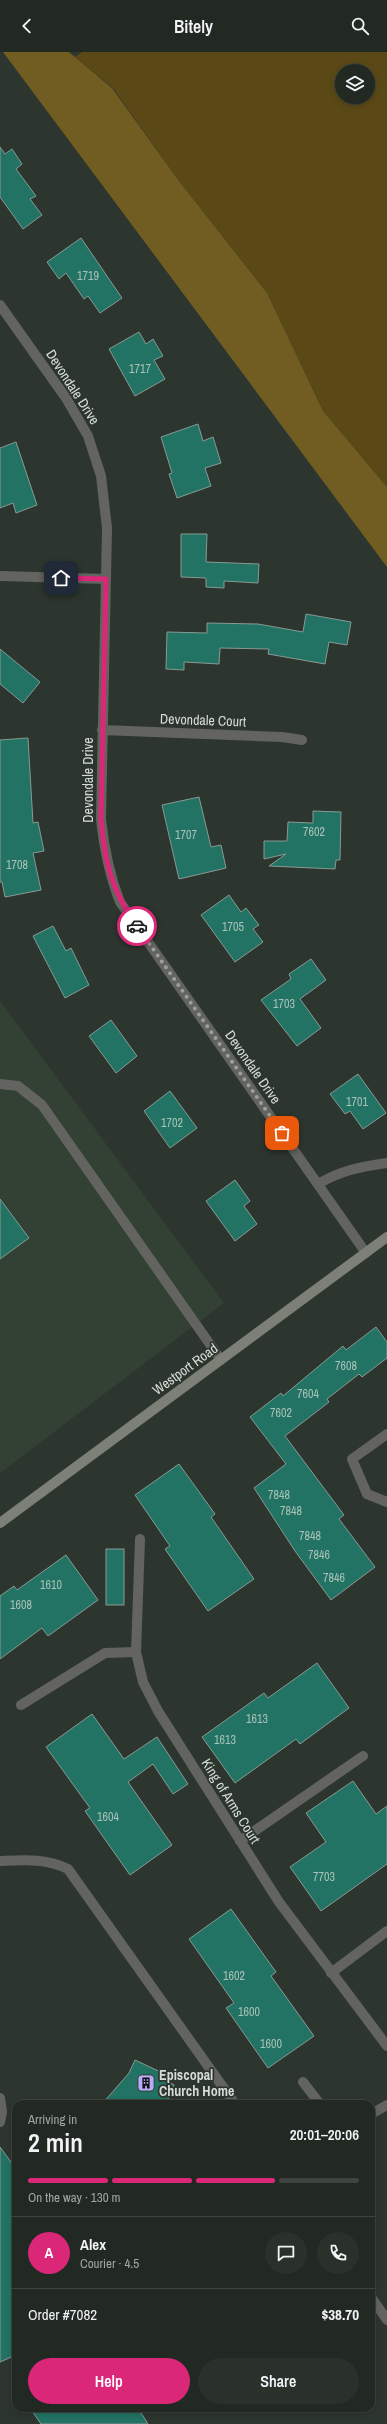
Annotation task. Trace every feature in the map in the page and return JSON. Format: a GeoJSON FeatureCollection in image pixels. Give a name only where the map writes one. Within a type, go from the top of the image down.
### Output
{"type":"FeatureCollection","features":[{"type":"Feature","properties":{"kind":"main road","name":"Westport Road"},"geometry":{"type":"LineString","coordinates":[[0,1523],[387,1237]]}},
{"type":"Feature","properties":{"kind":"street","name":"Devondale Drive"},"geometry":{"type":"LineString","coordinates":[[0,305],[66,398],[88,436],[101,476],[105,500],[106,579],[101,819],[103,844],[112,881],[120,902],[366,1252]]}},
{"type":"Feature","properties":{"kind":"street"},"geometry":{"type":"LineString","coordinates":[[0,576],[106,579]]}},
{"type":"Feature","properties":{"kind":"street","name":"Devondale Court"},"geometry":{"type":"LineString","coordinates":[[102,730],[282,737],[302,740]]}},
{"type":"Feature","properties":{"kind":"street"},"geometry":{"type":"LineString","coordinates":[[0,1084],[18,1086],[42,1105],[221,1360]]}},
{"type":"Feature","properties":{"kind":"street"},"geometry":{"type":"LineString","coordinates":[[318,1184],[336,1173],[355,1167],[387,1163]]}},
{"type":"Feature","properties":{"kind":"street"},"geometry":{"type":"LineString","coordinates":[[387,1434],[352,1459],[367,1494],[387,1502]]}},
{"type":"Feature","properties":{"kind":"street","name":"King of Arms Court"},"geometry":{"type":"LineString","coordinates":[[140,1539],[136,1652],[143,1682],[158,1711],[279,1902],[387,2046]]}},
{"type":"Feature","properties":{"kind":"street"},"geometry":{"type":"LineString","coordinates":[[21,1705],[105,1653],[136,1652]]}},
{"type":"Feature","properties":{"kind":"street"},"geometry":{"type":"LineString","coordinates":[[240,1841],[363,1756]]}},
{"type":"Feature","properties":{"kind":"street"},"geometry":{"type":"LineString","coordinates":[[0,1861],[38,1860],[55,1862],[68,1869],[232,2100]]}},
{"type":"Feature","properties":{"kind":"street"},"geometry":{"type":"LineString","coordinates":[[331,1973],[387,1931]]}},
{"type":"Feature","properties":{"kind":"street"},"geometry":{"type":"LineString","coordinates":[[303,2082],[317,2100]]}},
{"type":"Feature","properties":{"kind":"street"},"geometry":{"type":"LineString","coordinates":[[0,2098],[2,2112],[0,2122]]}},
{"type":"Feature","properties":{"kind":"street"},"geometry":{"type":"LineString","coordinates":[[375,2112],[387,2105]]}},
{"type":"Feature","properties":{"kind":"street"},"geometry":{"type":"LineString","coordinates":[[375,2303],[387,2320]]}},
{"type":"Feature","properties":{"kind":"shaded area"},"geometry":{"type":"Polygon","coordinates":[[[3,52],[69,52],[112,88],[179,181],[267,293],[323,411],[387,487],[387,567],[3,52]]]}},
{"type":"Feature","properties":{"kind":"shaded area"},"geometry":{"type":"Polygon","coordinates":[[[82,52],[387,52],[387,487],[323,411],[267,293],[179,181],[113,88],[75,57],[82,52]]]}},
{"type":"Feature","properties":{"kind":"shaded area"},"geometry":{"type":"Polygon","coordinates":[[[0,1001],[224,1303],[0,1473],[0,1001]]]}},
{"type":"Feature","properties":{"kind":"building"},"geometry":{"type":"Polygon","coordinates":[[[0,147],[5,154],[12,149],[22,164],[16,169],[36,196],[30,199],[42,215],[23,229],[0,197],[0,147]]]}},
{"type":"Feature","properties":{"kind":"building"},"geometry":{"type":"Polygon","coordinates":[[[81,238],[122,298],[100,313],[88,296],[84,299],[66,273],[59,279],[47,262],[81,238]]]}},
{"type":"Feature","properties":{"kind":"building"},"geometry":{"type":"Polygon","coordinates":[[[139,332],[146,344],[153,339],[163,356],[154,360],[165,379],[135,396],[109,349],[139,332]]]}},
{"type":"Feature","properties":{"kind":"building"},"geometry":{"type":"Polygon","coordinates":[[[198,424],[203,441],[213,437],[221,463],[205,468],[211,486],[177,498],[169,474],[172,473],[161,437],[198,424]]]}},
{"type":"Feature","properties":{"kind":"building"},"geometry":{"type":"Polygon","coordinates":[[[16,442],[37,505],[16,513],[13,503],[0,508],[0,448],[16,442]]]}},
{"type":"Feature","properties":{"kind":"building"},"geometry":{"type":"Polygon","coordinates":[[[181,534],[207,534],[206,562],[259,564],[258,583],[224,581],[224,588],[206,587],[206,578],[181,577],[181,534]]]}},
{"type":"Feature","properties":{"kind":"building"},"geometry":{"type":"Polygon","coordinates":[[[306,614],[351,622],[347,645],[329,642],[325,664],[268,654],[269,649],[220,648],[219,664],[184,662],[184,670],[166,669],[167,632],[207,633],[207,623],[258,624],[303,632],[306,614]]]}},
{"type":"Feature","properties":{"kind":"building"},"geometry":{"type":"Polygon","coordinates":[[[0,649],[40,682],[23,703],[0,684],[0,649]]]}},
{"type":"Feature","properties":{"kind":"building"},"geometry":{"type":"Polygon","coordinates":[[[28,738],[33,823],[38,822],[44,851],[33,853],[41,890],[5,897],[2,882],[0,882],[0,740],[28,738]]]}},
{"type":"Feature","properties":{"kind":"building"},"geometry":{"type":"Polygon","coordinates":[[[199,797],[211,847],[221,845],[226,868],[179,879],[162,805],[199,797]]]}},
{"type":"Feature","properties":{"kind":"building"},"geometry":{"type":"Polygon","coordinates":[[[313,811],[341,812],[340,860],[336,860],[335,869],[269,866],[286,854],[264,859],[264,841],[287,841],[288,822],[313,823],[313,811]]]}},
{"type":"Feature","properties":{"kind":"building"},"geometry":{"type":"Polygon","coordinates":[[[229,895],[241,912],[246,908],[259,925],[253,929],[263,942],[235,962],[201,915],[229,895]]]}},
{"type":"Feature","properties":{"kind":"building"},"geometry":{"type":"Polygon","coordinates":[[[53,926],[66,951],[71,948],[89,985],[65,998],[33,936],[53,926]]]}},
{"type":"Feature","properties":{"kind":"building"},"geometry":{"type":"Polygon","coordinates":[[[311,959],[326,980],[300,999],[321,1028],[297,1046],[261,1000],[291,979],[289,974],[311,959]]]}},
{"type":"Feature","properties":{"kind":"building"},"geometry":{"type":"Polygon","coordinates":[[[111,1020],[137,1056],[116,1073],[89,1036],[111,1020]]]}},
{"type":"Feature","properties":{"kind":"building"},"geometry":{"type":"Polygon","coordinates":[[[358,1074],[386,1113],[363,1129],[350,1111],[345,1114],[330,1094],[358,1074]]]}},
{"type":"Feature","properties":{"kind":"building"},"geometry":{"type":"Polygon","coordinates":[[[170,1091],[197,1128],[170,1148],[144,1111],[170,1091]]]}},
{"type":"Feature","properties":{"kind":"building"},"geometry":{"type":"Polygon","coordinates":[[[235,1180],[250,1201],[244,1206],[257,1224],[235,1241],[206,1201],[235,1180]]]}},
{"type":"Feature","properties":{"kind":"building"},"geometry":{"type":"Polygon","coordinates":[[[0,1199],[29,1238],[0,1259],[0,1199]]]}},
{"type":"Feature","properties":{"kind":"building"},"geometry":{"type":"Polygon","coordinates":[[[376,1327],[387,1342],[387,1358],[362,1377],[359,1374],[327,1399],[329,1402],[285,1436],[344,1515],[339,1519],[375,1567],[331,1600],[295,1551],[254,1488],[286,1464],[250,1417],[281,1393],[283,1396],[343,1346],[346,1350],[376,1327]]]}},
{"type":"Feature","properties":{"kind":"building"},"geometry":{"type":"Polygon","coordinates":[[[179,1464],[215,1514],[211,1517],[254,1579],[208,1611],[165,1549],[170,1546],[135,1495],[179,1464]]]}},
{"type":"Feature","properties":{"kind":"building"},"geometry":{"type":"Polygon","coordinates":[[[106,1549],[124,1549],[124,1605],[106,1605],[106,1549]]]}},
{"type":"Feature","properties":{"kind":"building"},"geometry":{"type":"Polygon","coordinates":[[[66,1555],[98,1600],[48,1636],[42,1628],[0,1659],[0,1596],[14,1586],[17,1590],[66,1555]]]}},
{"type":"Feature","properties":{"kind":"building"},"geometry":{"type":"Polygon","coordinates":[[[317,1663],[349,1708],[300,1744],[296,1739],[235,1783],[202,1737],[264,1693],[268,1698],[317,1663]]]}},
{"type":"Feature","properties":{"kind":"building"},"geometry":{"type":"Polygon","coordinates":[[[92,1714],[124,1759],[157,1737],[188,1784],[173,1794],[153,1764],[128,1782],[172,1845],[130,1875],[85,1811],[90,1808],[46,1747],[92,1714]]]}},
{"type":"Feature","properties":{"kind":"building"},"geometry":{"type":"Polygon","coordinates":[[[353,1781],[376,1814],[387,1806],[387,1864],[321,1911],[290,1867],[326,1842],[306,1813],[353,1781]]]}},
{"type":"Feature","properties":{"kind":"building"},"geometry":{"type":"Polygon","coordinates":[[[231,1909],[276,1972],[271,1976],[314,2036],[268,2068],[226,2008],[234,2003],[189,1939],[231,1909]]]}},
{"type":"Feature","properties":{"kind":"building","name":"Episcopal Church Home"},"geometry":{"type":"Polygon","coordinates":[[[135,2060],[167,2075],[164,2079],[174,2085],[168,2100],[105,2100],[129,2073],[135,2060]]]}},
{"type":"Feature","properties":{"kind":"building"},"geometry":{"type":"Polygon","coordinates":[[[0,2147],[12,2164],[12,2357],[0,2362],[0,2147]]]}},
{"type":"Feature","properties":{"kind":"building"},"geometry":{"type":"Polygon","coordinates":[[[33,2412],[140,2412],[148,2424],[41,2424],[33,2412]]]}},
{"type":"Feature","properties":{"kind":"way so far"},"geometry":{"type":"LineString","coordinates":[[137,926],[282,1133]]}},
{"type":"Feature","properties":{"kind":"place","name":"Episcopal Church Home"},"geometry":{"type":"Point","coordinates":[146,2083]}},
{"type":"Feature","properties":{"kind":"route"},"geometry":{"type":"LineString","coordinates":[[61,578],[106,579],[102,730],[101,819],[103,844],[112,881],[120,902],[137,926]]}}]}
